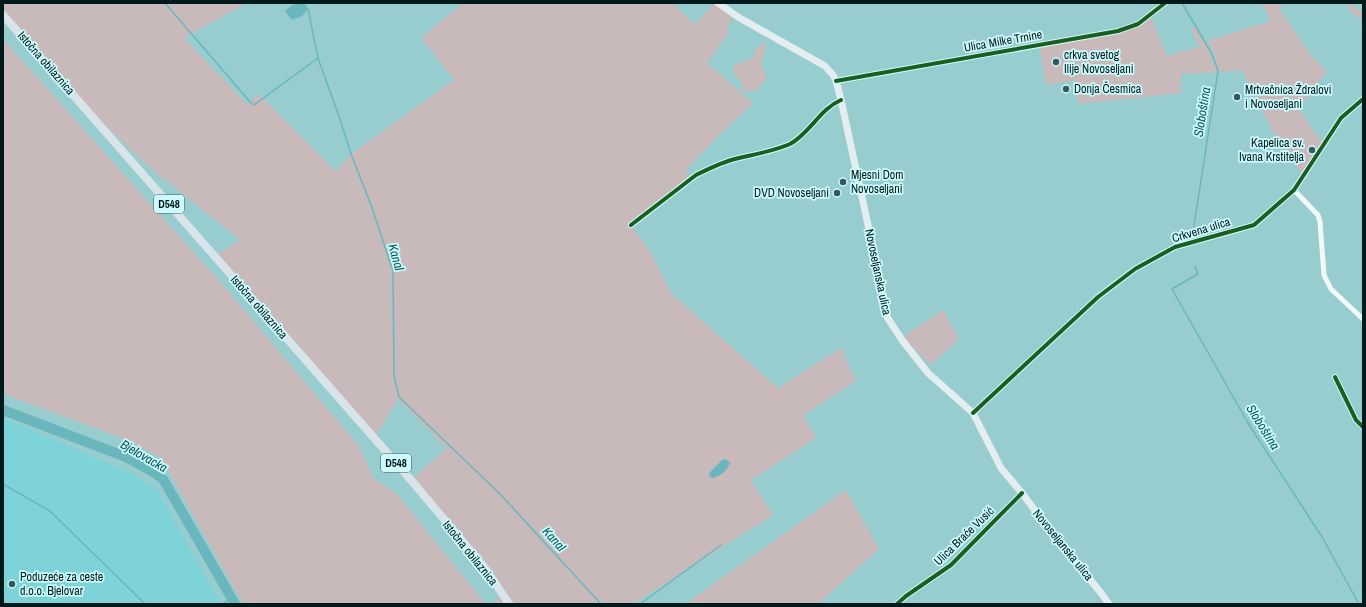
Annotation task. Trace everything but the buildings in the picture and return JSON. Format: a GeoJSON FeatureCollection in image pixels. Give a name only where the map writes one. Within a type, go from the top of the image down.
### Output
{"type":"FeatureCollection","features":[{"type":"Feature","properties":{"kind":"main road","name":"Novoseljanska ulica"},"geometry":{"type":"LineString","coordinates":[[718,3],[738,17],[825,66],[833,75],[841,100],[887,317],[902,340],[928,373],[973,413],[1001,468],[1102,592],[1109,604]]}},
{"type":"Feature","properties":{"kind":"main road","name":"Istočna obilaznica"},"geometry":{"type":"LineString","coordinates":[[3,15],[411,480],[485,568],[509,604]]}},
{"type":"Feature","properties":{"kind":"street","name":"Ulica Milke Trnine"},"geometry":{"type":"LineString","coordinates":[[836,81],[1118,31],[1138,24],[1165,3]]}},
{"type":"Feature","properties":{"kind":"street","name":"Crkvena ulica"},"geometry":{"type":"LineString","coordinates":[[973,413],[1098,297],[1135,268],[1175,247],[1254,225],[1294,190],[1341,118],[1363,99]]}},
{"type":"Feature","properties":{"kind":"street"},"geometry":{"type":"LineString","coordinates":[[631,225],[696,175],[737,158],[776,149],[791,143],[813,125],[833,104],[841,100]]}},
{"type":"Feature","properties":{"kind":"street"},"geometry":{"type":"LineString","coordinates":[[1294,190],[1318,215],[1320,222],[1324,275],[1331,288],[1363,319]]}},
{"type":"Feature","properties":{"kind":"street"},"geometry":{"type":"LineString","coordinates":[[1335,377],[1356,420],[1363,428]]}},
{"type":"Feature","properties":{"kind":"street","name":"Ulica Braće Vusić"},"geometry":{"type":"LineString","coordinates":[[898,604],[906,596],[951,565],[1022,493]]}},
{"type":"Feature","properties":{"kind":"shaded area"},"geometry":{"type":"Polygon","coordinates":[[[3,3],[247,3],[184,38],[247,104],[259,94],[336,171],[351,154],[454,80],[421,38],[463,3],[672,3],[695,24],[714,3],[733,18],[726,29],[729,32],[707,63],[753,103],[715,139],[685,171],[692,178],[631,225],[651,253],[671,293],[778,388],[841,348],[852,373],[857,380],[803,416],[816,438],[751,480],[773,515],[633,604],[491,604],[502,595],[411,480],[448,447],[442,444],[398,399],[374,439],[215,256],[240,240],[161,178],[73,95],[3,15],[3,3]]]}},
{"type":"Feature","properties":{"kind":"shaded area"},"geometry":{"type":"Polygon","coordinates":[[[295,3],[305,3],[308,9],[302,16],[292,20],[285,11],[295,3]]]}},
{"type":"Feature","properties":{"kind":"shaded area"},"geometry":{"type":"Polygon","coordinates":[[[1261,3],[1284,3],[1279,8],[1310,54],[1327,72],[1316,85],[1318,87],[1298,108],[1316,134],[1325,144],[1303,176],[1273,132],[1242,70],[1219,72],[1215,56],[1207,41],[1271,21],[1261,3]]]}},
{"type":"Feature","properties":{"kind":"shaded area"},"geometry":{"type":"Polygon","coordinates":[[[1346,3],[1351,3],[1361,12],[1363,9],[1363,20],[1349,11],[1350,9],[1346,3]]]}},
{"type":"Feature","properties":{"kind":"shaded area"},"geometry":{"type":"Polygon","coordinates":[[[1150,15],[1167,56],[1199,47],[1191,28],[1195,26],[1211,54],[1217,72],[1181,74],[1181,93],[1079,104],[1074,80],[1046,85],[1039,45],[1138,24],[1150,15]]]}},
{"type":"Feature","properties":{"kind":"shaded area"},"geometry":{"type":"Polygon","coordinates":[[[3,39],[224,286],[359,446],[374,479],[396,493],[486,604],[243,604],[161,458],[125,439],[3,394],[3,39]]]}},
{"type":"Feature","properties":{"kind":"shaded area"},"geometry":{"type":"Polygon","coordinates":[[[765,42],[761,64],[767,78],[756,90],[750,92],[740,90],[743,85],[733,73],[735,64],[753,59],[756,49],[765,42]]]}},
{"type":"Feature","properties":{"kind":"shaded area"},"geometry":{"type":"Polygon","coordinates":[[[943,310],[959,339],[931,365],[909,344],[904,336],[943,310]]]}},
{"type":"Feature","properties":{"kind":"shaded area"},"geometry":{"type":"Polygon","coordinates":[[[3,418],[138,477],[157,490],[221,604],[3,604],[3,418]]]}},
{"type":"Feature","properties":{"kind":"shaded area"},"geometry":{"type":"Polygon","coordinates":[[[723,459],[730,463],[727,468],[716,477],[713,478],[709,476],[710,472],[723,459]]]}},
{"type":"Feature","properties":{"kind":"shaded area"},"geometry":{"type":"Polygon","coordinates":[[[846,490],[879,549],[818,604],[685,604],[846,490]]]}},
{"type":"Feature","properties":{"kind":"waterway","name":"Kanal"},"geometry":{"type":"LineString","coordinates":[[165,3],[254,105],[318,58],[393,271],[394,376],[399,397],[501,495],[601,604]]}},
{"type":"Feature","properties":{"kind":"waterway","name":"Sloboština"},"geometry":{"type":"LineString","coordinates":[[1182,3],[1212,54],[1218,71],[1193,232]]}},
{"type":"Feature","properties":{"kind":"waterway"},"geometry":{"type":"LineString","coordinates":[[308,9],[318,58]]}},
{"type":"Feature","properties":{"kind":"waterway","name":"Sloboština"},"geometry":{"type":"LineString","coordinates":[[1195,267],[1198,274],[1172,289],[1248,423],[1322,537],[1359,604]]}},
{"type":"Feature","properties":{"kind":"waterway","name":"Bjelovacka"},"geometry":{"type":"LineString","coordinates":[[3,410],[126,457],[163,479],[235,604]]}},
{"type":"Feature","properties":{"kind":"waterway"},"geometry":{"type":"LineString","coordinates":[[3,484],[50,511],[145,604]]}},
{"type":"Feature","properties":{"kind":"waterway","name":"Kanal"},"geometry":{"type":"LineString","coordinates":[[640,604],[721,545]]}},
{"type":"Feature","properties":{"kind":"waterway"},"geometry":{"type":"LineString","coordinates":[[223,604],[231,597]]}},
{"type":"Feature","properties":{"kind":"cycle path"},"geometry":{"type":"LineString","coordinates":[[836,81],[1118,31],[1138,24],[1165,3]]}},
{"type":"Feature","properties":{"kind":"cycle path"},"geometry":{"type":"LineString","coordinates":[[973,413],[1098,297],[1135,269],[1175,247],[1254,225],[1294,190],[1341,118],[1363,99]]}},
{"type":"Feature","properties":{"kind":"cycle path"},"geometry":{"type":"LineString","coordinates":[[631,225],[696,175],[728,161],[790,144],[803,134],[827,109],[841,100]]}},
{"type":"Feature","properties":{"kind":"cycle path"},"geometry":{"type":"LineString","coordinates":[[1335,377],[1356,420],[1363,427]]}},
{"type":"Feature","properties":{"kind":"cycle path"},"geometry":{"type":"LineString","coordinates":[[897,604],[906,596],[951,565],[1022,493]]}},
{"type":"Feature","properties":{"kind":"place","name":"crkva svetog Ilije Novoseljani"},"geometry":{"type":"Point","coordinates":[1056,62]}},
{"type":"Feature","properties":{"kind":"place","name":"Donja Česmica"},"geometry":{"type":"Point","coordinates":[1066,89]}},
{"type":"Feature","properties":{"kind":"place","name":"Mrtvačnica Ždralovi i Novoseljani"},"geometry":{"type":"Point","coordinates":[1237,97]}},
{"type":"Feature","properties":{"kind":"place","name":"Kapelica sv. Ivana Krstitelja"},"geometry":{"type":"Point","coordinates":[1312,150]}},
{"type":"Feature","properties":{"kind":"place","name":"Mjesni Dom Novoseljani"},"geometry":{"type":"Point","coordinates":[843,182]}},
{"type":"Feature","properties":{"kind":"place","name":"DVD Novoseljani"},"geometry":{"type":"Point","coordinates":[837,193]}},
{"type":"Feature","properties":{"kind":"place","name":"Poduzeće za ceste d.o.o. Bjelovar"},"geometry":{"type":"Point","coordinates":[12,584]}}]}
